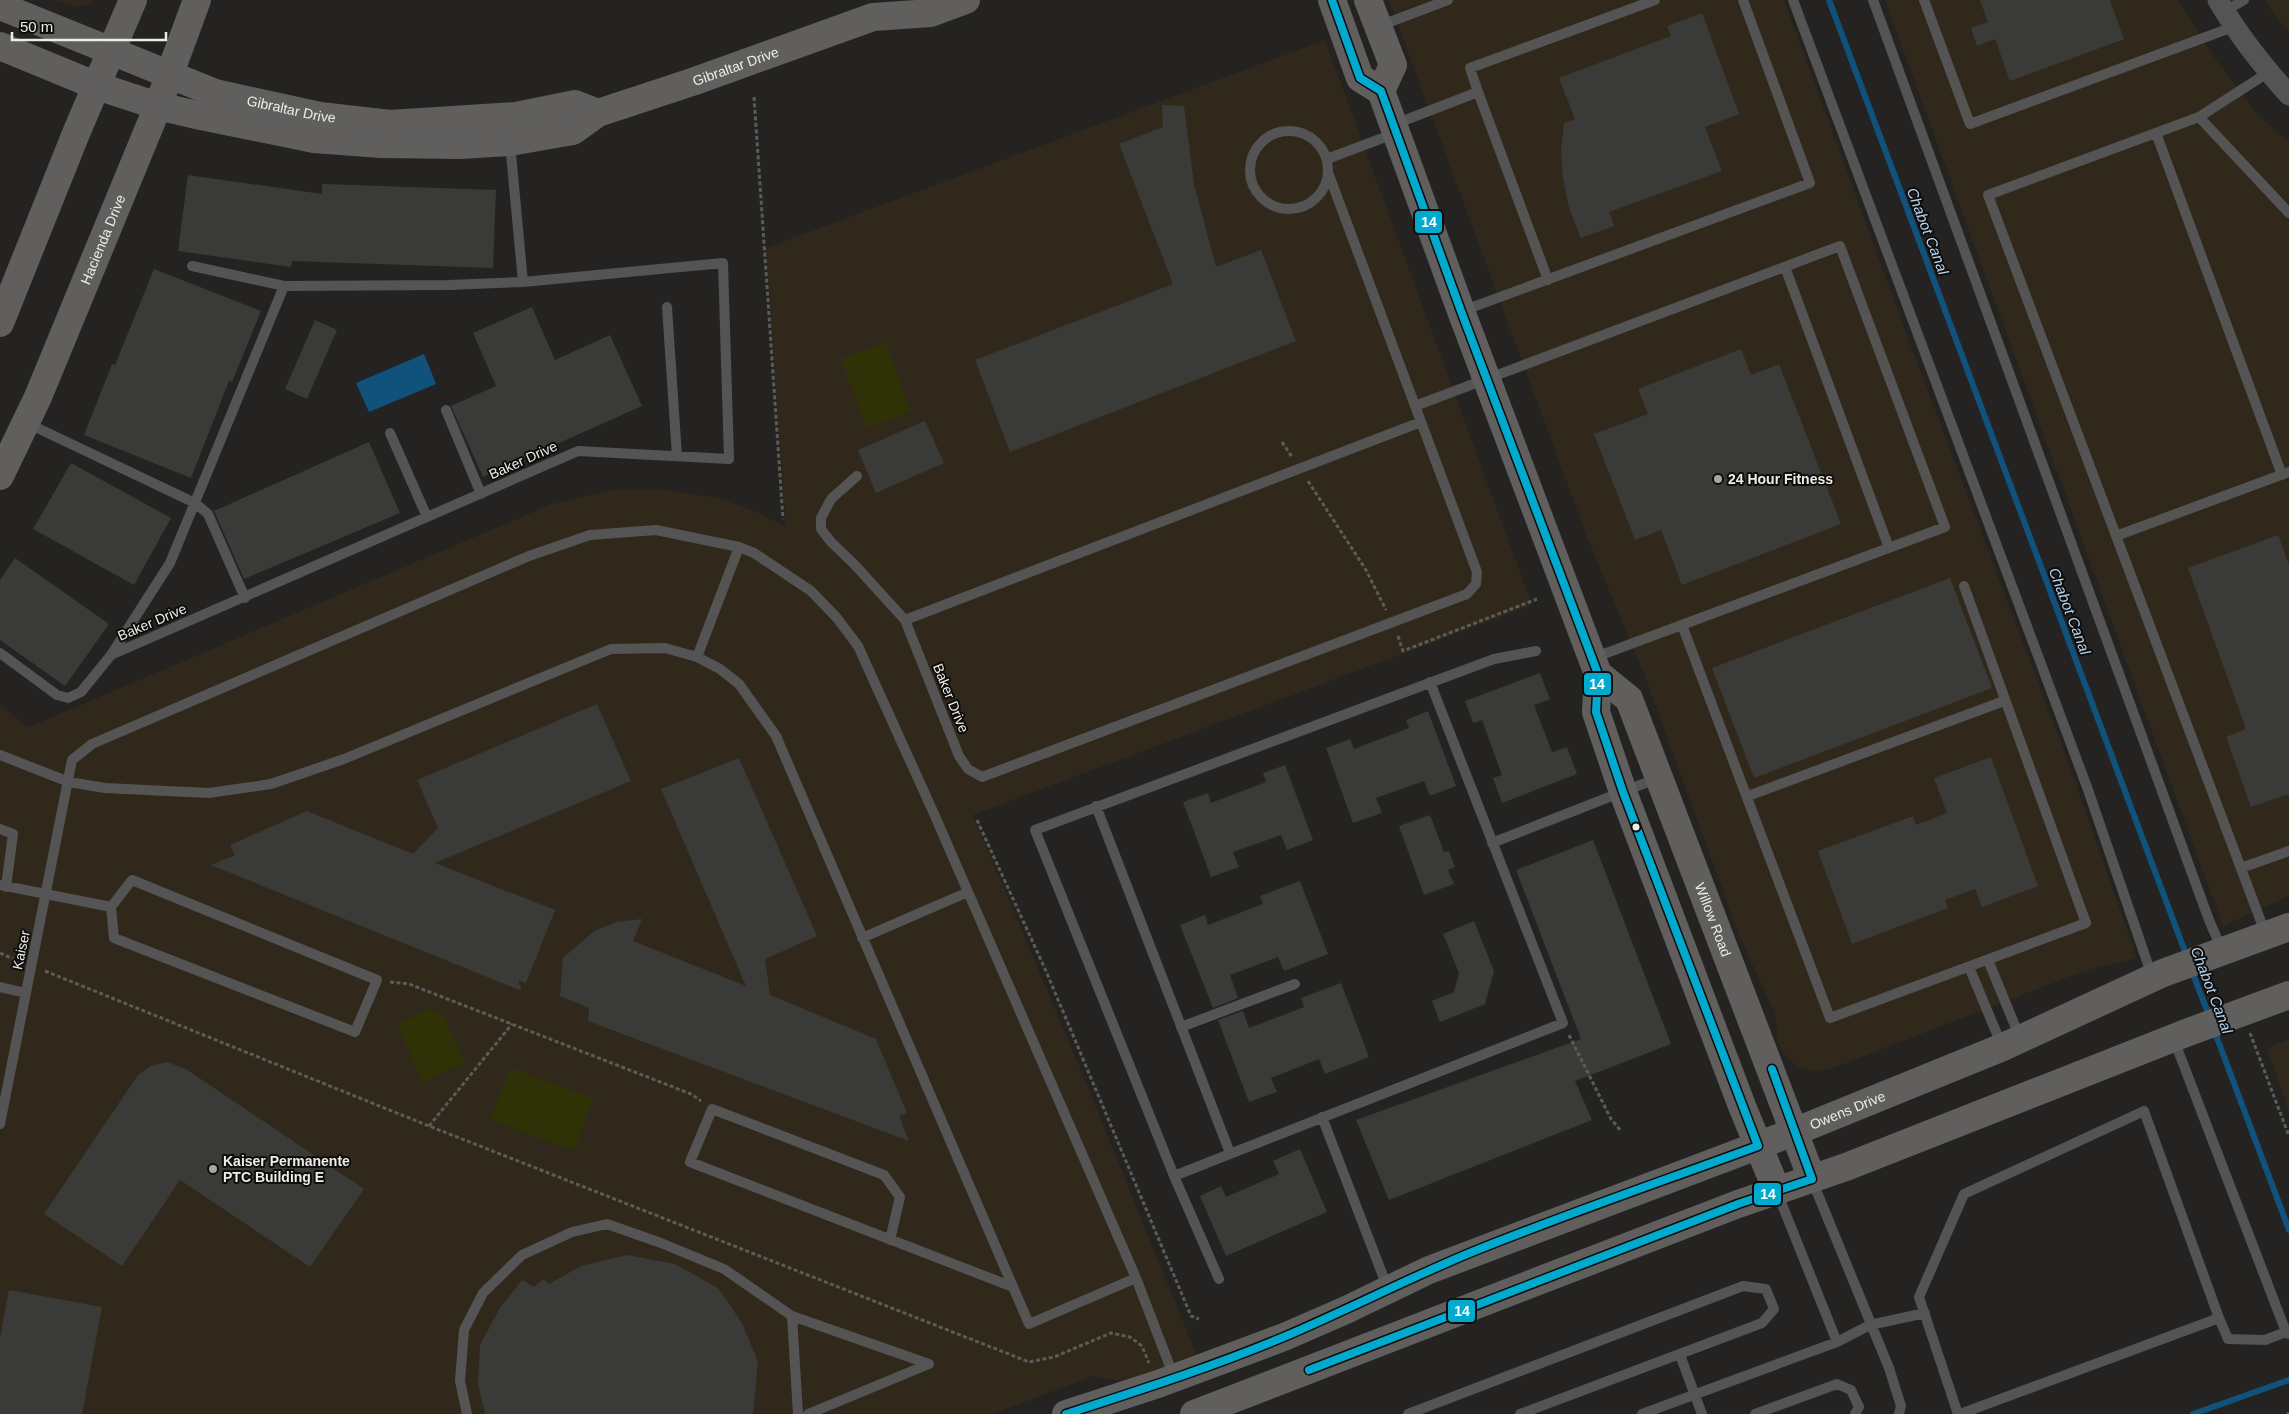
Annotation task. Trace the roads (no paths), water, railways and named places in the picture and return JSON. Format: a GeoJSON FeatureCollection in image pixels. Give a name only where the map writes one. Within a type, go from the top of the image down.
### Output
{"type":"FeatureCollection","features":[{"type":"Feature","properties":{"kind":"street"},"geometry":{"type":"LineString","coordinates":[[0,323],[133,0]]}},
{"type":"Feature","properties":{"kind":"street","name":"Hacienda Drive"},"geometry":{"type":"LineString","coordinates":[[0,476],[26,422],[158,106],[197,0]]}},
{"type":"Feature","properties":{"kind":"street","name":"Gibraltar Drive"},"geometry":{"type":"LineString","coordinates":[[0,6],[215,93],[320,116],[390,124],[573,131],[598,113],[696,80],[883,8],[931,13],[966,0]]}},
{"type":"Feature","properties":{"kind":"street"},"geometry":{"type":"LineString","coordinates":[[1332,0],[1360,78],[1381,91],[1392,65],[1368,0]]}},
{"type":"Feature","properties":{"kind":"street"},"geometry":{"type":"LineString","coordinates":[[2225,13],[2269,72],[2289,95]]}},
{"type":"Feature","properties":{"kind":"street","name":"Gibraltar Drive"},"geometry":{"type":"LineString","coordinates":[[0,46],[97,86],[158,106],[314,139],[381,144],[460,145],[508,130]]}},
{"type":"Feature","properties":{"kind":"street","name":"Willow Road"},"geometry":{"type":"LineString","coordinates":[[1381,91],[1461,311],[1595,666],[1596,712],[1623,792],[1758,1146],[1777,1191]]}},
{"type":"Feature","properties":{"kind":"street","name":"Willow Road"},"geometry":{"type":"LineString","coordinates":[[1595,666],[1629,700],[1812,1179]]}},
{"type":"Feature","properties":{"kind":"street","name":"Owens Drive"},"geometry":{"type":"LineString","coordinates":[[1066,1414],[1174,1378],[1284,1336],[1475,1252],[1794,1132],[2011,1043],[2158,975],[2278,931]]}},
{"type":"Feature","properties":{"kind":"street"},"geometry":{"type":"LineString","coordinates":[[1194,1414],[1738,1204],[1812,1179],[2240,1013],[2288,1000]]}},
{"type":"Feature","properties":{"kind":"lane"},"geometry":{"type":"LineString","coordinates":[[1378,26],[1447,0]]}},
{"type":"Feature","properties":{"kind":"lane"},"geometry":{"type":"LineString","coordinates":[[1548,280],[1470,68],[1654,0]]}},
{"type":"Feature","properties":{"kind":"lane"},"geometry":{"type":"LineString","coordinates":[[1461,311],[1810,183],[1743,0]]}},
{"type":"Feature","properties":{"kind":"lane"},"geometry":{"type":"LineString","coordinates":[[1793,0],[2158,975]]}},
{"type":"Feature","properties":{"kind":"lane"},"geometry":{"type":"LineString","coordinates":[[1873,0],[2219,952]]}},
{"type":"Feature","properties":{"kind":"lane"},"geometry":{"type":"LineString","coordinates":[[1924,0],[1970,124],[2225,13],[2244,0]]}},
{"type":"Feature","properties":{"kind":"lane"},"geometry":{"type":"LineString","coordinates":[[2269,72],[2199,117],[1988,195],[2241,868],[2278,931]]}},
{"type":"Feature","properties":{"kind":"lane"},"geometry":{"type":"LineString","coordinates":[[1327,159],[1478,92]]}},
{"type":"Feature","properties":{"kind":"lane"},"geometry":{"type":"LineString","coordinates":[[2199,117],[2289,213]]}},
{"type":"Feature","properties":{"kind":"lane"},"geometry":{"type":"LineString","coordinates":[[192,266],[284,286],[449,285],[523,282],[508,130]]}},
{"type":"Feature","properties":{"kind":"lane"},"geometry":{"type":"LineString","coordinates":[[857,476],[831,499],[821,518],[821,529],[905,620],[1421,422],[1329,175],[1327,159],[1320,146],[1310,136],[1296,131],[1281,131],[1268,137],[1257,147],[1250,161],[1250,178],[1256,193],[1268,204],[1283,210],[1299,209],[1313,202],[1324,190],[1329,175]]}},
{"type":"Feature","properties":{"kind":"lane"},"geometry":{"type":"LineString","coordinates":[[2116,536],[2285,473],[2156,132]]}},
{"type":"Feature","properties":{"kind":"lane"},"geometry":{"type":"LineString","coordinates":[[1415,406],[1840,246],[1944,527],[1682,625],[1595,666]]}},
{"type":"Feature","properties":{"kind":"lane","name":"Baker Drive"},"geometry":{"type":"LineString","coordinates":[[111,655],[578,451],[729,459],[723,263],[523,282]]}},
{"type":"Feature","properties":{"kind":"lane"},"geometry":{"type":"LineString","coordinates":[[1785,267],[1889,548]]}},
{"type":"Feature","properties":{"kind":"lane","name":"Baker Drive"},"geometry":{"type":"LineString","coordinates":[[111,655],[170,563],[284,286]]}},
{"type":"Feature","properties":{"kind":"lane"},"geometry":{"type":"LineString","coordinates":[[667,307],[677,456]]}},
{"type":"Feature","properties":{"kind":"lane"},"geometry":{"type":"LineString","coordinates":[[446,410],[481,494]]}},
{"type":"Feature","properties":{"kind":"lane"},"geometry":{"type":"LineString","coordinates":[[26,422],[195,503],[208,514],[245,598]]}},
{"type":"Feature","properties":{"kind":"lane","name":"Baker Drive"},"geometry":{"type":"LineString","coordinates":[[905,620],[959,756],[968,769],[982,777],[1467,594],[1476,584],[1477,572],[1421,422]]}},
{"type":"Feature","properties":{"kind":"lane"},"geometry":{"type":"LineString","coordinates":[[390,434],[428,517]]}},
{"type":"Feature","properties":{"kind":"lane","name":"Kaiser"},"geometry":{"type":"LineString","coordinates":[[0,1124],[2,1104],[32,966],[72,760],[92,744],[529,556],[590,535],[656,530],[739,547],[754,553],[811,591],[837,618],[858,646],[968,892],[1136,1278],[1174,1378]]}},
{"type":"Feature","properties":{"kind":"lane"},"geometry":{"type":"LineString","coordinates":[[697,657],[739,547]]}},
{"type":"Feature","properties":{"kind":"lane"},"geometry":{"type":"LineString","coordinates":[[1682,625],[1748,796],[1830,1018],[2086,923],[2004,701],[1964,586]]}},
{"type":"Feature","properties":{"kind":"lane"},"geometry":{"type":"LineString","coordinates":[[0,755],[68,782],[105,788],[209,793],[271,784],[344,760],[611,649],[665,648],[697,657],[720,669],[739,684],[776,736],[1029,1324],[1136,1278]]}},
{"type":"Feature","properties":{"kind":"lane"},"geometry":{"type":"LineString","coordinates":[[1219,1279],[1174,1176],[1035,830],[1494,658],[1536,651]]}},
{"type":"Feature","properties":{"kind":"lane"},"geometry":{"type":"LineString","coordinates":[[0,653],[57,695],[68,698],[81,692],[111,655]]}},
{"type":"Feature","properties":{"kind":"lane"},"geometry":{"type":"LineString","coordinates":[[1174,1176],[1563,1023],[1430,682]]}},
{"type":"Feature","properties":{"kind":"lane"},"geometry":{"type":"LineString","coordinates":[[1748,796],[2004,701]]}},
{"type":"Feature","properties":{"kind":"lane"},"geometry":{"type":"LineString","coordinates":[[1492,843],[1659,778]]}},
{"type":"Feature","properties":{"kind":"lane"},"geometry":{"type":"LineString","coordinates":[[1096,806],[1230,1153]]}},
{"type":"Feature","properties":{"kind":"lane"},"geometry":{"type":"LineString","coordinates":[[0,829],[13,834],[3,886],[111,907]]}},
{"type":"Feature","properties":{"kind":"lane"},"geometry":{"type":"LineString","coordinates":[[2241,868],[2289,851]]}},
{"type":"Feature","properties":{"kind":"lane"},"geometry":{"type":"LineString","coordinates":[[132,880],[377,980],[355,1032],[114,938],[111,907],[132,880]]}},
{"type":"Feature","properties":{"kind":"lane"},"geometry":{"type":"LineString","coordinates":[[862,938],[968,892]]}},
{"type":"Feature","properties":{"kind":"lane"},"geometry":{"type":"LineString","coordinates":[[1988,960],[2011,1043]]}},
{"type":"Feature","properties":{"kind":"lane"},"geometry":{"type":"LineString","coordinates":[[1969,966],[2011,1043]]}},
{"type":"Feature","properties":{"kind":"lane"},"geometry":{"type":"LineString","coordinates":[[1181,1027],[1296,984]]}},
{"type":"Feature","properties":{"kind":"lane"},"geometry":{"type":"LineString","coordinates":[[0,987],[26,993]]}},
{"type":"Feature","properties":{"kind":"lane"},"geometry":{"type":"LineString","coordinates":[[2180,1036],[2287,1333],[2265,1340],[2228,1339],[2144,1111],[1964,1194],[1919,1297],[1959,1414],[2219,1318]]}},
{"type":"Feature","properties":{"kind":"lane"},"geometry":{"type":"LineString","coordinates":[[890,1240],[900,1197],[884,1175],[712,1109],[690,1162],[890,1240],[1013,1287]]}},
{"type":"Feature","properties":{"kind":"lane"},"geometry":{"type":"LineString","coordinates":[[1322,1117],[1389,1289]]}},
{"type":"Feature","properties":{"kind":"lane"},"geometry":{"type":"LineString","coordinates":[[1812,1179],[1889,1368],[1901,1406],[1899,1414]]}},
{"type":"Feature","properties":{"kind":"lane"},"geometry":{"type":"LineString","coordinates":[[1777,1191],[1837,1342]]}},
{"type":"Feature","properties":{"kind":"lane"},"geometry":{"type":"LineString","coordinates":[[467,1414],[460,1382],[464,1330],[483,1293],[522,1255],[572,1232],[607,1224],[661,1243],[724,1269],[792,1316],[929,1364],[808,1414]]}},
{"type":"Feature","properties":{"kind":"lane"},"geometry":{"type":"LineString","coordinates":[[1408,1414],[1743,1286],[1766,1289],[1774,1310],[1762,1323],[1520,1414]]}},
{"type":"Feature","properties":{"kind":"lane"},"geometry":{"type":"LineString","coordinates":[[1642,1414],[1837,1342],[1870,1325],[1924,1313]]}},
{"type":"Feature","properties":{"kind":"lane"},"geometry":{"type":"LineString","coordinates":[[792,1316],[798,1414]]}},
{"type":"Feature","properties":{"kind":"lane"},"geometry":{"type":"LineString","coordinates":[[1680,1355],[1702,1414]]}},
{"type":"Feature","properties":{"kind":"lane"},"geometry":{"type":"LineString","coordinates":[[1755,1414],[1837,1384],[1851,1390],[1858,1407],[1855,1414]]}},
{"type":"Feature","properties":{"kind":"water"},"geometry":{"type":"Polygon","coordinates":[[[424,354],[436,384],[369,412],[356,383],[424,354]]]}},
{"type":"Feature","properties":{"kind":"waterway","name":"Chabot Canal"},"geometry":{"type":"LineString","coordinates":[[1829,0],[2187,957]]}},
{"type":"Feature","properties":{"kind":"waterway","name":"Chabot Canal"},"geometry":{"type":"LineString","coordinates":[[2191,969],[2210,1018]]}},
{"type":"Feature","properties":{"kind":"waterway","name":"Chabot Canal"},"geometry":{"type":"LineString","coordinates":[[2214,1030],[2289,1230]]}},
{"type":"Feature","properties":{"kind":"waterway"},"geometry":{"type":"LineString","coordinates":[[2193,1414],[2289,1380]]}},
{"type":"Feature","properties":{"kind":"place","name":"24 Hour Fitness"},"geometry":{"type":"Point","coordinates":[1718,479]}},
{"type":"Feature","properties":{"kind":"place","name":"Kaiser Permanente PTC Building E"},"geometry":{"type":"Point","coordinates":[213,1169]}}]}
